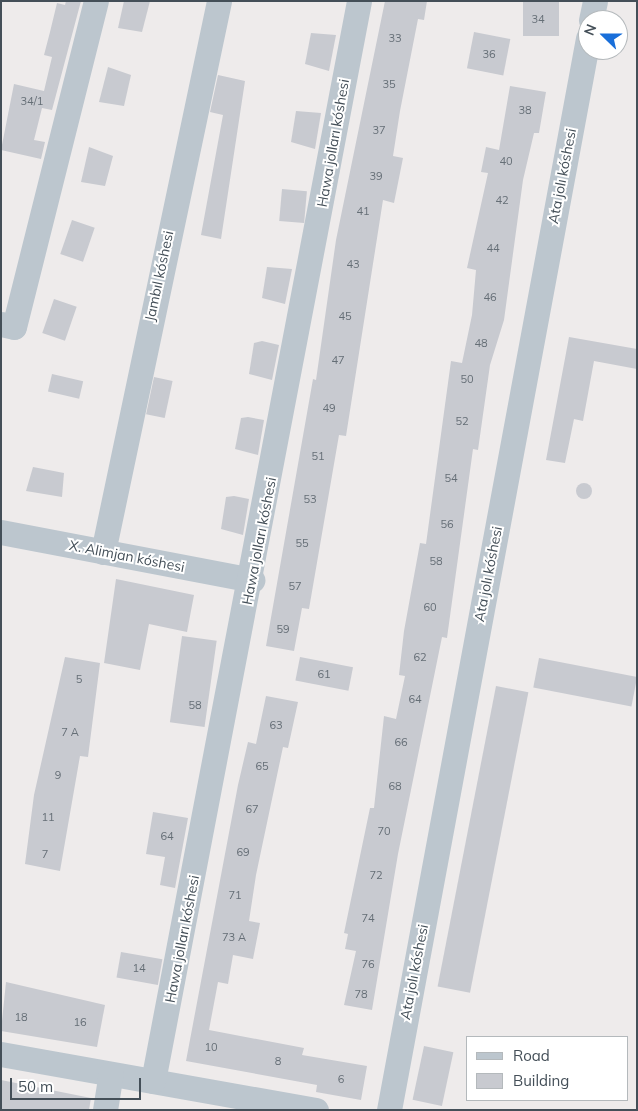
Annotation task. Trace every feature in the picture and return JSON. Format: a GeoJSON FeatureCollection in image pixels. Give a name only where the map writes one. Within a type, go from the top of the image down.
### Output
{"type":"FeatureCollection","features":[{"type":"Feature","properties":{"kind":"street"},"geometry":{"type":"LineString","coordinates":[[1,324],[14,327],[96,1]]}},
{"type":"Feature","properties":{"kind":"street","name":"Jambıl kóshesi"},"geometry":{"type":"LineString","coordinates":[[103,552],[218,1]]}},
{"type":"Feature","properties":{"kind":"street","name":"Hawa jolları kóshesi"},"geometry":{"type":"LineString","coordinates":[[153,1080],[252,580],[359,1]]}},
{"type":"Feature","properties":{"kind":"street","name":"Ata jolı kóshesi"},"geometry":{"type":"LineString","coordinates":[[389,1110],[584,60]]}},
{"type":"Feature","properties":{"kind":"street","name":"X. Alimjan kóshesi"},"geometry":{"type":"LineString","coordinates":[[1,532],[252,580]]}},
{"type":"Feature","properties":{"kind":"street"},"geometry":{"type":"LineString","coordinates":[[1,1054],[316,1110]]}},
{"type":"Feature","properties":{"kind":"street"},"geometry":{"type":"LineString","coordinates":[[105,1110],[111,1074]]}},
{"type":"Feature","properties":{"kind":"building"},"geometry":{"type":"Polygon","coordinates":[[[66,1],[81,1],[52,110],[42,108],[34,140],[45,142],[41,159],[1,150],[14,84],[44,91],[52,57],[44,55],[57,3],[65,5],[66,1]]]}},
{"type":"Feature","properties":{"kind":"building"},"geometry":{"type":"Polygon","coordinates":[[[124,1],[150,1],[142,32],[118,28],[124,1]]]}},
{"type":"Feature","properties":{"kind":"building"},"geometry":{"type":"Polygon","coordinates":[[[385,1],[427,1],[424,20],[418,19],[400,111],[393,156],[403,158],[394,203],[383,200],[346,436],[339,435],[309,609],[302,608],[294,651],[266,646],[313,379],[316,380],[336,240],[385,1]]]}},
{"type":"Feature","properties":{"kind":"building"},"geometry":{"type":"Polygon","coordinates":[[[523,1],[559,1],[559,36],[523,36],[523,1]]]}},
{"type":"Feature","properties":{"kind":"building"},"geometry":{"type":"Polygon","coordinates":[[[474,32],[510,39],[503,75],[467,68],[474,32]]]}},
{"type":"Feature","properties":{"kind":"building"},"geometry":{"type":"Polygon","coordinates":[[[311,33],[336,35],[329,71],[305,64],[311,33]]]}},
{"type":"Feature","properties":{"kind":"building"},"geometry":{"type":"Polygon","coordinates":[[[108,67],[131,75],[124,106],[99,102],[108,67]]]}},
{"type":"Feature","properties":{"kind":"building"},"geometry":{"type":"Polygon","coordinates":[[[218,75],[245,81],[221,239],[201,235],[223,115],[210,112],[218,75]]]}},
{"type":"Feature","properties":{"kind":"building"},"geometry":{"type":"Polygon","coordinates":[[[510,86],[546,92],[539,133],[534,133],[523,180],[504,320],[490,365],[478,450],[473,449],[447,638],[442,637],[398,854],[372,1010],[344,1005],[356,951],[345,949],[348,934],[344,933],[370,808],[374,808],[384,716],[396,719],[405,676],[399,675],[404,631],[420,543],[426,544],[451,361],[462,363],[472,315],[476,270],[467,268],[488,173],[481,172],[486,147],[499,150],[510,86]]]}},
{"type":"Feature","properties":{"kind":"building"},"geometry":{"type":"Polygon","coordinates":[[[296,111],[321,113],[315,149],[291,142],[296,111]]]}},
{"type":"Feature","properties":{"kind":"building"},"geometry":{"type":"Polygon","coordinates":[[[89,147],[113,156],[105,186],[81,182],[89,147]]]}},
{"type":"Feature","properties":{"kind":"building"},"geometry":{"type":"Polygon","coordinates":[[[282,189],[307,191],[304,223],[279,221],[282,189]]]}},
{"type":"Feature","properties":{"kind":"building"},"geometry":{"type":"Polygon","coordinates":[[[72,220],[95,228],[83,262],[60,254],[72,220]]]}},
{"type":"Feature","properties":{"kind":"building"},"geometry":{"type":"Polygon","coordinates":[[[267,267],[292,269],[285,304],[262,298],[267,267]]]}},
{"type":"Feature","properties":{"kind":"building"},"geometry":{"type":"Polygon","coordinates":[[[54,299],[77,307],[65,341],[42,333],[54,299]]]}},
{"type":"Feature","properties":{"kind":"building"},"geometry":{"type":"Polygon","coordinates":[[[569,337],[637,349],[637,369],[594,361],[583,421],[574,419],[565,463],[546,460],[569,337]]]}},
{"type":"Feature","properties":{"kind":"building"},"geometry":{"type":"Polygon","coordinates":[[[262,341],[279,345],[272,380],[249,374],[254,343],[262,341]]]}},
{"type":"Feature","properties":{"kind":"building"},"geometry":{"type":"Polygon","coordinates":[[[52,374],[83,381],[79,399],[48,392],[52,374]]]}},
{"type":"Feature","properties":{"kind":"building"},"geometry":{"type":"Polygon","coordinates":[[[154,377],[173,381],[165,418],[146,414],[154,377]]]}},
{"type":"Feature","properties":{"kind":"building"},"geometry":{"type":"Polygon","coordinates":[[[248,417],[264,420],[258,455],[235,449],[241,418],[248,417]]]}},
{"type":"Feature","properties":{"kind":"building"},"geometry":{"type":"Polygon","coordinates":[[[33,467],[64,473],[62,497],[26,491],[33,467]]]}},
{"type":"Feature","properties":{"kind":"building"},"geometry":{"type":"Polygon","coordinates":[[[584,483],[592,491],[584,499],[576,491],[584,483]]]}},
{"type":"Feature","properties":{"kind":"building"},"geometry":{"type":"Polygon","coordinates":[[[234,496],[249,499],[243,535],[221,529],[226,497],[234,496]]]}},
{"type":"Feature","properties":{"kind":"building"},"geometry":{"type":"Polygon","coordinates":[[[116,579],[194,595],[187,632],[149,624],[140,670],[104,663],[116,579]]]}},
{"type":"Feature","properties":{"kind":"building"},"geometry":{"type":"Polygon","coordinates":[[[182,636],[217,641],[205,727],[170,722],[182,636]]]}},
{"type":"Feature","properties":{"kind":"building"},"geometry":{"type":"Polygon","coordinates":[[[65,657],[100,663],[88,757],[80,756],[60,871],[25,864],[34,795],[65,657]]]}},
{"type":"Feature","properties":{"kind":"building"},"geometry":{"type":"Polygon","coordinates":[[[300,657],[353,667],[348,691],[295,681],[300,657]]]}},
{"type":"Feature","properties":{"kind":"building"},"geometry":{"type":"Polygon","coordinates":[[[539,658],[637,677],[631,707],[533,687],[539,658]]]}},
{"type":"Feature","properties":{"kind":"building"},"geometry":{"type":"Polygon","coordinates":[[[496,686],[528,692],[470,993],[438,986],[496,686]]]}},
{"type":"Feature","properties":{"kind":"building"},"geometry":{"type":"Polygon","coordinates":[[[266,696],[298,702],[288,748],[283,747],[256,875],[249,921],[260,923],[253,959],[233,955],[228,984],[218,982],[209,1030],[304,1048],[302,1055],[367,1066],[361,1100],[316,1092],[317,1085],[186,1061],[238,785],[248,742],[256,744],[266,696]]]}},
{"type":"Feature","properties":{"kind":"building"},"geometry":{"type":"Polygon","coordinates":[[[153,812],[188,818],[175,888],[160,885],[165,857],[146,854],[153,812]]]}},
{"type":"Feature","properties":{"kind":"building"},"geometry":{"type":"Polygon","coordinates":[[[121,952],[162,959],[158,985],[116,978],[121,952]]]}},
{"type":"Feature","properties":{"kind":"building"},"geometry":{"type":"Polygon","coordinates":[[[6,982],[105,1005],[97,1047],[1,1031],[6,982]]]}},
{"type":"Feature","properties":{"kind":"building"},"geometry":{"type":"Polygon","coordinates":[[[424,1046],[453,1052],[442,1106],[413,1100],[424,1046]]]}},
{"type":"Feature","properties":{"kind":"building"},"geometry":{"type":"Polygon","coordinates":[[[1,1080],[91,1098],[89,1110],[1,1110],[1,1080]]]}}]}
